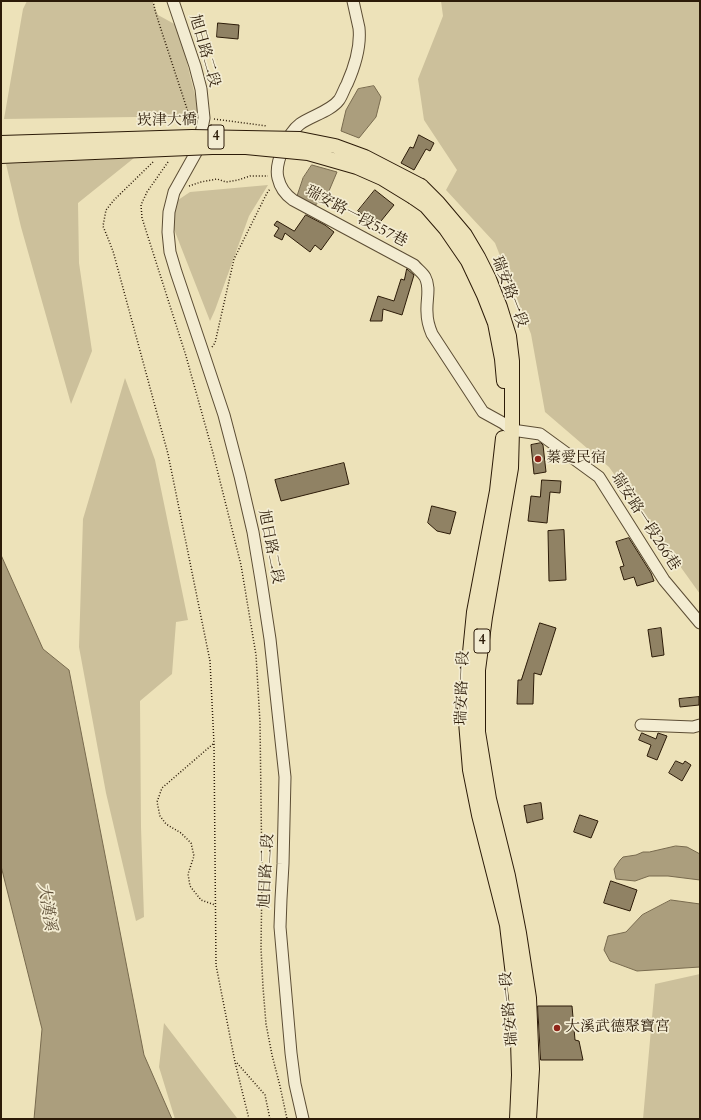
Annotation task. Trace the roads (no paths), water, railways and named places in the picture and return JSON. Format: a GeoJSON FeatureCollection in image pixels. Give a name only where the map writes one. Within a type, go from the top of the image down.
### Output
{"type":"FeatureCollection","features":[{"type":"Feature","properties":{"kind":"main road","name":"崁津大橋"},"geometry":{"type":"LineString","coordinates":[[1,143],[192,137],[300,139],[335,146],[364,157],[417,191]]}},
{"type":"Feature","properties":{"kind":"main road","name":"崁津大橋"},"geometry":{"type":"LineString","coordinates":[[1,156],[212,147],[246,147],[308,153],[357,167],[417,191]]}},
{"type":"Feature","properties":{"kind":"main road","name":"瑞安路一段"},"geometry":{"type":"LineString","coordinates":[[417,191],[438,203],[465,235],[489,279],[509,336],[512,361],[508,427],[510,468],[485,617],[478,670],[478,732],[489,799],[508,876],[519,933],[529,998],[532,1069],[529,1119]]}},
{"type":"Feature","properties":{"kind":"main road","name":"瑞安路一段"},"geometry":{"type":"LineString","coordinates":[[508,427],[502,447],[497,491],[474,612],[467,683],[466,722],[470,770],[479,815],[507,925],[517,1006],[519,1075],[517,1119]]}},
{"type":"Feature","properties":{"kind":"street","name":"旭日路二段"},"geometry":{"type":"LineString","coordinates":[[173,1],[195,66],[201,89],[204,118],[198,149],[174,192],[169,212],[168,232],[170,252],[224,416],[252,525],[262,580],[285,777],[284,864],[280,927],[291,1052],[295,1084],[303,1119]]}},
{"type":"Feature","properties":{"kind":"street","name":"瑞安路一段557巷"},"geometry":{"type":"LineString","coordinates":[[353,1],[359,28],[359,44],[356,62],[350,78],[339,100],[334,105],[299,125],[292,132],[285,144],[278,165],[278,178],[287,196],[293,200],[414,265],[425,277],[428,289],[427,312],[432,334],[482,412],[508,427]]}},
{"type":"Feature","properties":{"kind":"street","name":"瑞安路一段266巷"},"geometry":{"type":"LineString","coordinates":[[508,427],[540,434],[598,477],[664,580],[700,623]]}},
{"type":"Feature","properties":{"kind":"street"},"geometry":{"type":"LineString","coordinates":[[642,726],[693,727],[700,725]]}},
{"type":"Feature","properties":{"kind":"water"},"geometry":{"type":"Polygon","coordinates":[[[374,86],[381,97],[376,117],[359,138],[341,131],[346,110],[358,89],[374,86]]]}},
{"type":"Feature","properties":{"kind":"water"},"geometry":{"type":"Polygon","coordinates":[[[312,165],[337,172],[326,198],[312,207],[296,199],[303,178],[312,165]]]}},
{"type":"Feature","properties":{"kind":"water","name":"大漢溪"},"geometry":{"type":"Polygon","coordinates":[[[1,555],[43,649],[69,670],[144,1055],[172,1119],[34,1119],[42,1029],[1,866],[1,555]]]}},
{"type":"Feature","properties":{"kind":"water"},"geometry":{"type":"Polygon","coordinates":[[[676,846],[687,847],[700,854],[700,880],[668,876],[649,876],[635,881],[616,879],[614,869],[623,857],[676,846]]]}},
{"type":"Feature","properties":{"kind":"water"},"geometry":{"type":"Polygon","coordinates":[[[671,900],[700,904],[700,967],[637,971],[610,961],[604,950],[608,936],[626,932],[642,915],[671,900]]]}},
{"type":"Feature","properties":{"kind":"place","name":"蓁愛民宿"},"geometry":{"type":"Point","coordinates":[538,459]}},
{"type":"Feature","properties":{"kind":"place","name":"大溪武德聚寶宮"},"geometry":{"type":"Point","coordinates":[557,1028]}}]}
